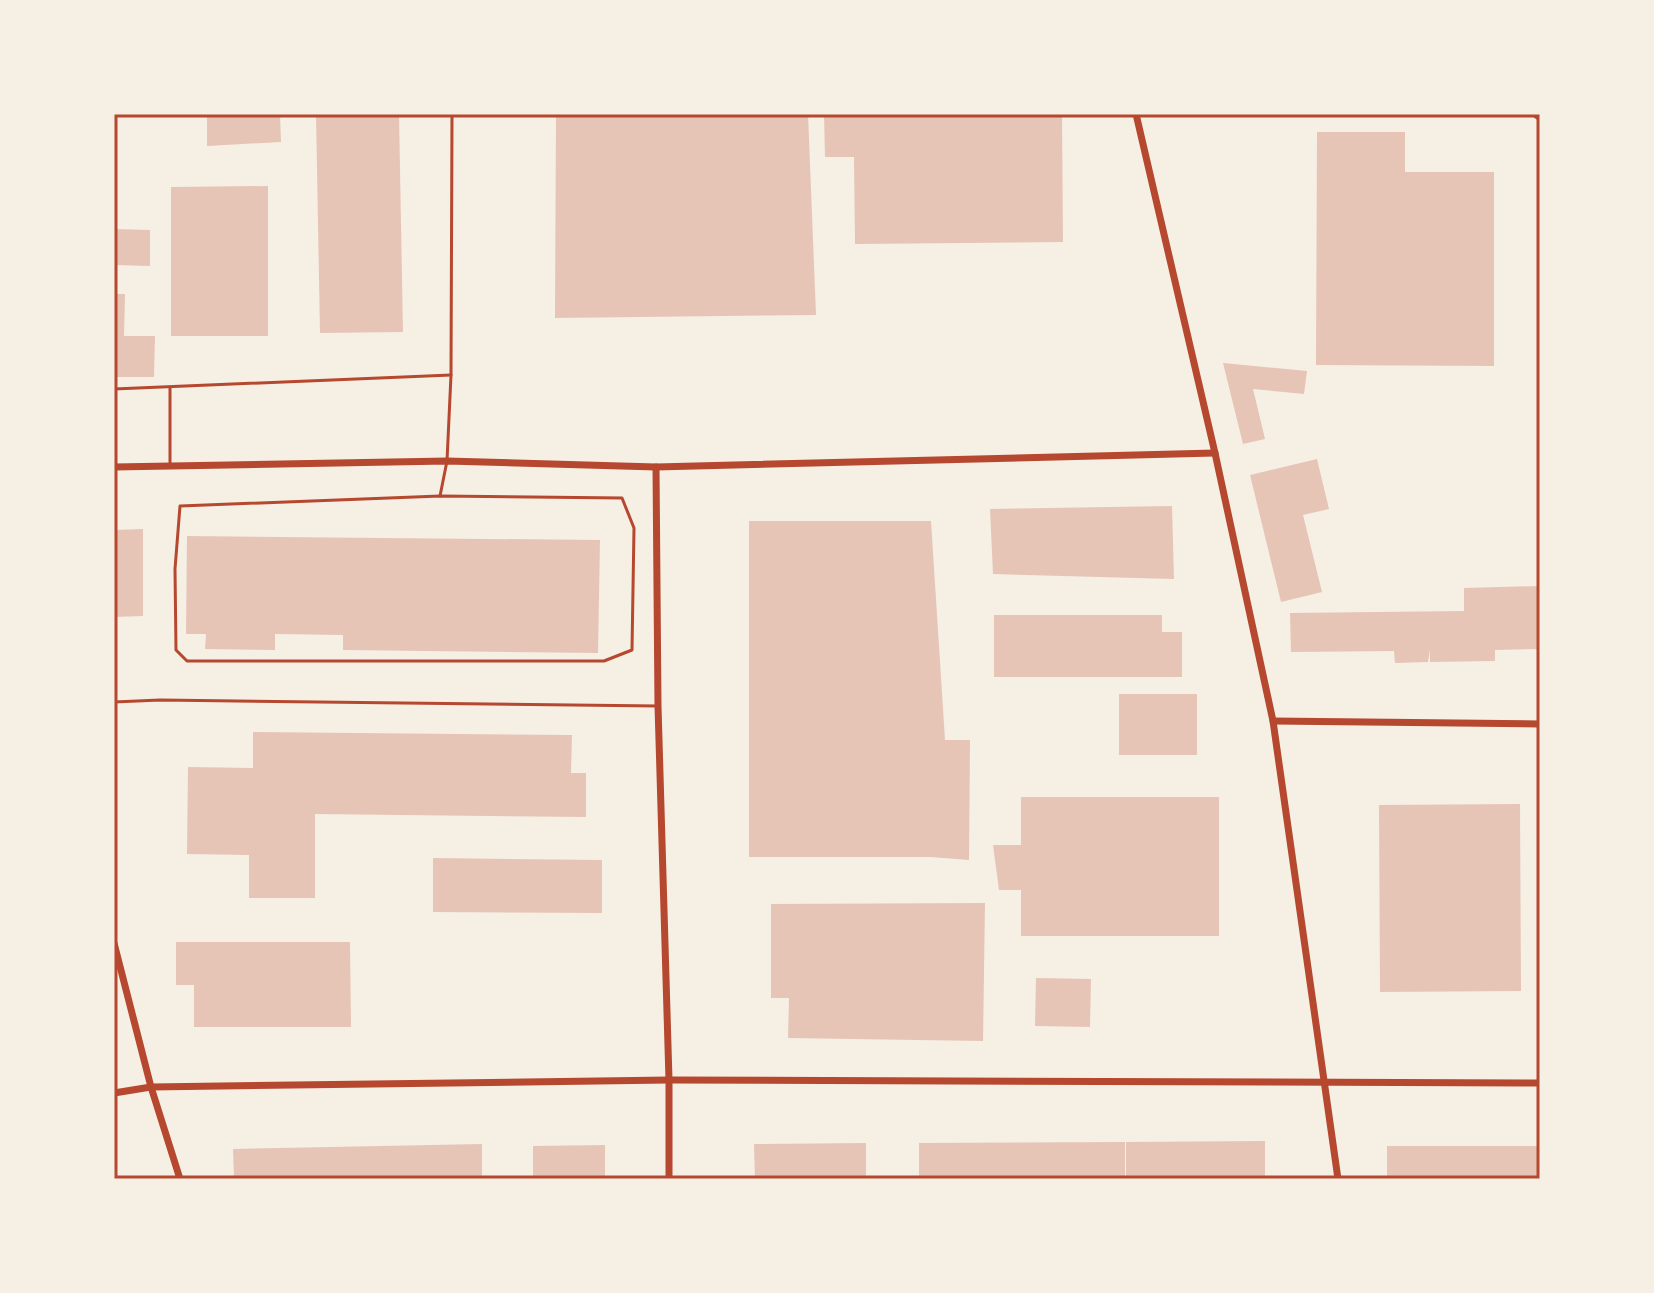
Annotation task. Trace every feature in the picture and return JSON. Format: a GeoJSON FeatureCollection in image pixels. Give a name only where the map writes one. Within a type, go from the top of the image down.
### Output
{"type":"FeatureCollection","features":[{"type":"Feature","properties":{"kind":"street"},"geometry":{"type":"LineString","coordinates":[[1136,114],[1215,453],[1273,721],[1338,1179]]}},
{"type":"Feature","properties":{"kind":"street"},"geometry":{"type":"LineString","coordinates":[[114,467],[447,461],[656,467],[1215,453]]}},
{"type":"Feature","properties":{"kind":"street"},"geometry":{"type":"LineString","coordinates":[[656,467],[669,1179]]}},
{"type":"Feature","properties":{"kind":"street"},"geometry":{"type":"LineString","coordinates":[[1273,721],[1540,724]]}},
{"type":"Feature","properties":{"kind":"street"},"geometry":{"type":"LineString","coordinates":[[114,943],[151,1087],[180,1179]]}},
{"type":"Feature","properties":{"kind":"street"},"geometry":{"type":"LineString","coordinates":[[114,1093],[151,1087],[669,1080],[1540,1083]]}},
{"type":"Feature","properties":{"kind":"lane"},"geometry":{"type":"LineString","coordinates":[[440,496],[447,461],[451,375],[452,114]]}},
{"type":"Feature","properties":{"kind":"lane"},"geometry":{"type":"LineString","coordinates":[[114,389],[451,375]]}},
{"type":"Feature","properties":{"kind":"lane"},"geometry":{"type":"LineString","coordinates":[[170,464],[171,387]]}},
{"type":"Feature","properties":{"kind":"lane"},"geometry":{"type":"LineString","coordinates":[[440,496],[622,498],[634,528],[632,650],[604,661],[420,663],[187,661],[176,650],[175,569],[180,506],[440,496]]}},
{"type":"Feature","properties":{"kind":"lane"},"geometry":{"type":"LineString","coordinates":[[114,702],[658,706]]}},
{"type":"Feature","properties":{"kind":"building"},"geometry":{"type":"Polygon","coordinates":[[[207,114],[280,114],[281,142],[207,146],[207,114]]]}},
{"type":"Feature","properties":{"kind":"building"},"geometry":{"type":"Polygon","coordinates":[[[316,114],[399,114],[403,332],[320,333],[316,114]]]}},
{"type":"Feature","properties":{"kind":"building"},"geometry":{"type":"Polygon","coordinates":[[[556,114],[808,114],[816,315],[555,318],[556,114]]]}},
{"type":"Feature","properties":{"kind":"building"},"geometry":{"type":"Polygon","coordinates":[[[824,114],[1062,114],[1063,242],[855,244],[854,157],[825,157],[824,114]]]}},
{"type":"Feature","properties":{"kind":"building"},"geometry":{"type":"Polygon","coordinates":[[[1317,132],[1405,132],[1405,172],[1494,172],[1494,366],[1316,365],[1317,132]]]}},
{"type":"Feature","properties":{"kind":"building"},"geometry":{"type":"Polygon","coordinates":[[[268,186],[268,336],[171,336],[171,187],[268,186]]]}},
{"type":"Feature","properties":{"kind":"building"},"geometry":{"type":"Polygon","coordinates":[[[114,229],[150,230],[150,266],[114,265],[114,229]]]}},
{"type":"Feature","properties":{"kind":"building"},"geometry":{"type":"Polygon","coordinates":[[[114,294],[125,294],[124,336],[155,336],[154,377],[114,377],[114,294]]]}},
{"type":"Feature","properties":{"kind":"building"},"geometry":{"type":"Polygon","coordinates":[[[1223,363],[1307,371],[1304,394],[1253,389],[1265,439],[1243,444],[1223,363]]]}},
{"type":"Feature","properties":{"kind":"building"},"geometry":{"type":"Polygon","coordinates":[[[1317,459],[1329,509],[1303,515],[1322,592],[1281,602],[1250,475],[1317,459]]]}},
{"type":"Feature","properties":{"kind":"building"},"geometry":{"type":"Polygon","coordinates":[[[1172,506],[1174,579],[993,574],[990,509],[1172,506]]]}},
{"type":"Feature","properties":{"kind":"building"},"geometry":{"type":"Polygon","coordinates":[[[749,521],[931,521],[945,740],[970,740],[969,860],[931,857],[749,857],[749,521]]]}},
{"type":"Feature","properties":{"kind":"building"},"geometry":{"type":"Polygon","coordinates":[[[143,529],[143,616],[114,617],[114,530],[143,529]]]}},
{"type":"Feature","properties":{"kind":"building"},"geometry":{"type":"Polygon","coordinates":[[[187,536],[600,540],[598,653],[343,650],[343,635],[275,634],[275,650],[205,649],[206,634],[186,634],[187,536]]]}},
{"type":"Feature","properties":{"kind":"building"},"geometry":{"type":"Polygon","coordinates":[[[1540,586],[1540,649],[1495,650],[1495,661],[1430,662],[1430,650],[1428,662],[1395,663],[1394,651],[1291,652],[1290,613],[1464,611],[1464,588],[1540,586]]]}},
{"type":"Feature","properties":{"kind":"building"},"geometry":{"type":"Polygon","coordinates":[[[994,615],[1162,615],[1162,632],[1182,632],[1182,677],[994,677],[994,615]]]}},
{"type":"Feature","properties":{"kind":"building"},"geometry":{"type":"Polygon","coordinates":[[[1119,694],[1197,694],[1197,755],[1119,755],[1119,694]]]}},
{"type":"Feature","properties":{"kind":"building"},"geometry":{"type":"Polygon","coordinates":[[[253,732],[572,735],[571,773],[586,773],[586,817],[315,814],[315,898],[249,898],[249,855],[187,854],[188,767],[253,768],[253,732]]]}},
{"type":"Feature","properties":{"kind":"building"},"geometry":{"type":"Polygon","coordinates":[[[1021,797],[1219,797],[1219,936],[1021,936],[1021,890],[999,890],[993,845],[1021,845],[1021,797]]]}},
{"type":"Feature","properties":{"kind":"building"},"geometry":{"type":"Polygon","coordinates":[[[1520,804],[1521,991],[1380,992],[1379,805],[1520,804]]]}},
{"type":"Feature","properties":{"kind":"building"},"geometry":{"type":"Polygon","coordinates":[[[433,858],[602,860],[602,913],[433,912],[433,858]]]}},
{"type":"Feature","properties":{"kind":"building"},"geometry":{"type":"Polygon","coordinates":[[[985,903],[983,1041],[788,1038],[789,998],[771,998],[771,904],[985,903]]]}},
{"type":"Feature","properties":{"kind":"building"},"geometry":{"type":"Polygon","coordinates":[[[176,942],[350,942],[351,1027],[194,1027],[194,985],[176,985],[176,942]]]}},
{"type":"Feature","properties":{"kind":"building"},"geometry":{"type":"Polygon","coordinates":[[[1036,978],[1091,979],[1090,1027],[1035,1026],[1036,978]]]}},
{"type":"Feature","properties":{"kind":"building"},"geometry":{"type":"Polygon","coordinates":[[[1265,1141],[1265,1179],[1126,1179],[1126,1142],[1265,1141]]]}},
{"type":"Feature","properties":{"kind":"building"},"geometry":{"type":"Polygon","coordinates":[[[1125,1142],[1125,1179],[919,1179],[919,1143],[1125,1142]]]}},
{"type":"Feature","properties":{"kind":"building"},"geometry":{"type":"Polygon","coordinates":[[[866,1143],[866,1179],[755,1179],[754,1144],[866,1143]]]}},
{"type":"Feature","properties":{"kind":"building"},"geometry":{"type":"Polygon","coordinates":[[[482,1144],[482,1179],[234,1179],[233,1149],[482,1144]]]}},
{"type":"Feature","properties":{"kind":"building"},"geometry":{"type":"Polygon","coordinates":[[[605,1145],[605,1179],[533,1179],[533,1146],[605,1145]]]}},
{"type":"Feature","properties":{"kind":"building"},"geometry":{"type":"Polygon","coordinates":[[[1387,1146],[1540,1146],[1540,1179],[1387,1179],[1387,1146]]]}}]}
